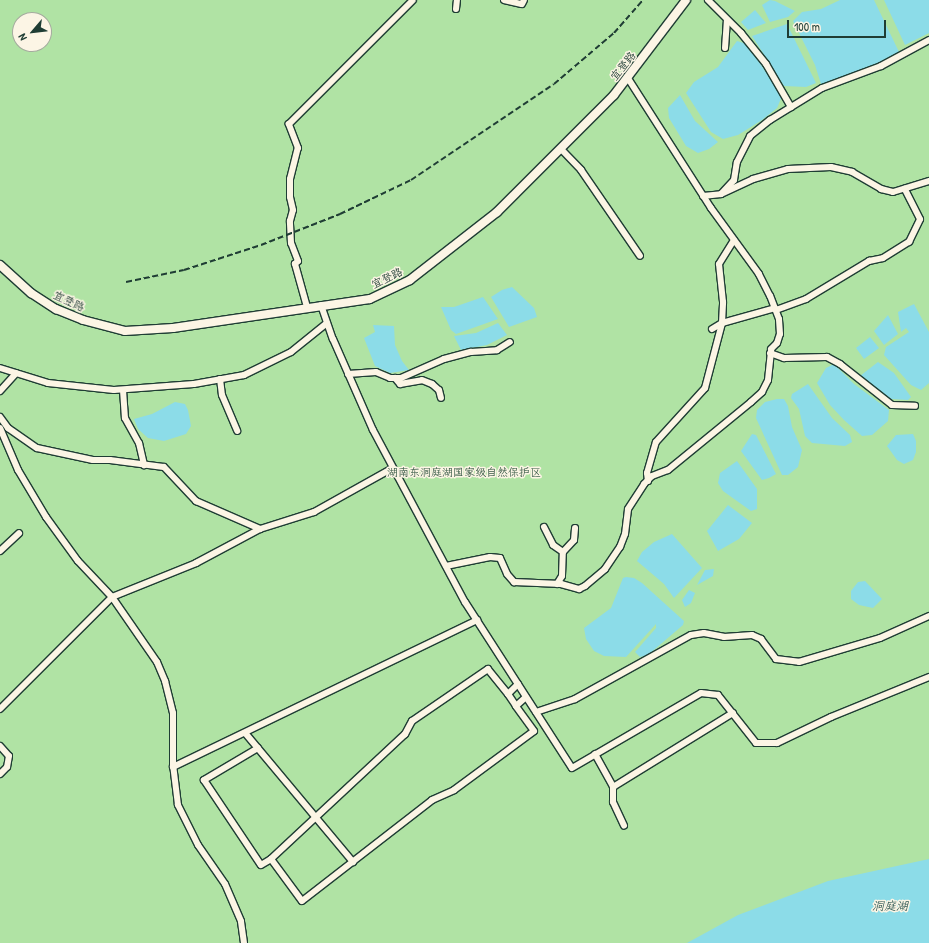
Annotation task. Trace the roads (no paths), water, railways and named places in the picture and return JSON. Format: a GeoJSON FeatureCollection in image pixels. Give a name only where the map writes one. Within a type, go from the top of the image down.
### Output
{"type":"FeatureCollection","features":[{"type":"Feature","properties":{"kind":"street"},"geometry":{"type":"LineString","coordinates":[[307,307],[295,264],[298,261],[291,243],[290,221],[294,210],[290,197],[290,179],[298,148],[289,124],[413,0]]}},
{"type":"Feature","properties":{"kind":"street"},"geometry":{"type":"LineString","coordinates":[[456,8],[457,0]]}},
{"type":"Feature","properties":{"kind":"street"},"geometry":{"type":"LineString","coordinates":[[504,0],[522,4],[524,0]]}},
{"type":"Feature","properties":{"kind":"street","name":"宜登路"},"geometry":{"type":"LineString","coordinates":[[0,265],[31,292],[56,309],[125,331],[173,328],[307,307],[370,299],[410,280],[497,212],[561,149],[628,78],[686,0]]}},
{"type":"Feature","properties":{"kind":"street"},"geometry":{"type":"LineString","coordinates":[[708,0],[766,64],[791,107]]}},
{"type":"Feature","properties":{"kind":"street"},"geometry":{"type":"LineString","coordinates":[[725,48],[727,20]]}},
{"type":"Feature","properties":{"kind":"street"},"geometry":{"type":"LineString","coordinates":[[721,194],[734,180],[736,162],[750,136],[791,107],[822,88],[881,66],[929,40]]}},
{"type":"Feature","properties":{"kind":"street"},"geometry":{"type":"LineString","coordinates":[[446,566],[490,557],[500,558],[507,574],[514,582],[557,584],[579,588],[605,569],[620,547],[625,534],[628,509],[652,476],[668,470],[762,392],[768,380],[770,353],[780,334],[775,309],[759,274],[703,196],[628,78]]}},
{"type":"Feature","properties":{"kind":"street"},"geometry":{"type":"LineString","coordinates":[[561,149],[581,170],[640,256]]}},
{"type":"Feature","properties":{"kind":"street"},"geometry":{"type":"LineString","coordinates":[[703,196],[721,194],[753,179],[788,170],[831,167],[852,172],[881,188],[893,192],[929,180]]}},
{"type":"Feature","properties":{"kind":"street"},"geometry":{"type":"LineString","coordinates":[[712,329],[722,323],[806,299],[868,261],[883,258],[909,242],[920,219],[905,189]]}},
{"type":"Feature","properties":{"kind":"street"},"geometry":{"type":"LineString","coordinates":[[648,481],[647,473],[656,442],[705,388],[722,323],[723,302],[719,264],[734,240]]}},
{"type":"Feature","properties":{"kind":"street"},"geometry":{"type":"LineString","coordinates":[[321,305],[348,374],[393,468],[446,566],[477,620],[572,768],[701,693],[718,695],[756,742],[777,743],[831,717],[929,677]]}},
{"type":"Feature","properties":{"kind":"street"},"geometry":{"type":"LineString","coordinates":[[0,368],[48,383],[123,390],[220,379],[244,375],[290,352],[327,323]]}},
{"type":"Feature","properties":{"kind":"street"},"geometry":{"type":"LineString","coordinates":[[348,374],[376,372],[395,378],[401,378],[444,359],[471,352],[497,350],[510,342]]}},
{"type":"Feature","properties":{"kind":"street"},"geometry":{"type":"LineString","coordinates":[[770,353],[784,358],[827,357],[840,364],[892,406],[915,406]]}},
{"type":"Feature","properties":{"kind":"street"},"geometry":{"type":"LineString","coordinates":[[0,391],[16,373]]}},
{"type":"Feature","properties":{"kind":"street"},"geometry":{"type":"LineString","coordinates":[[395,378],[400,384],[422,380],[432,384],[439,390],[442,398]]}},
{"type":"Feature","properties":{"kind":"street"},"geometry":{"type":"LineString","coordinates":[[220,379],[222,395],[237,431]]}},
{"type":"Feature","properties":{"kind":"street"},"geometry":{"type":"LineString","coordinates":[[123,390],[125,418],[139,443],[144,465]]}},
{"type":"Feature","properties":{"kind":"street"},"geometry":{"type":"LineString","coordinates":[[0,417],[8,428],[37,448],[93,460],[110,460],[164,467],[196,501],[260,529]]}},
{"type":"Feature","properties":{"kind":"street"},"geometry":{"type":"LineString","coordinates":[[0,428],[18,470],[46,518],[78,561],[112,597],[157,662],[165,681],[173,713],[173,767],[178,805],[198,845],[225,884],[241,921],[244,943]]}},
{"type":"Feature","properties":{"kind":"street"},"geometry":{"type":"LineString","coordinates":[[0,709],[112,597],[196,563],[260,529],[314,512],[393,468]]}},
{"type":"Feature","properties":{"kind":"street"},"geometry":{"type":"LineString","coordinates":[[544,527],[553,545],[564,552]]}},
{"type":"Feature","properties":{"kind":"street"},"geometry":{"type":"LineString","coordinates":[[557,584],[562,576],[564,552],[574,540],[575,528]]}},
{"type":"Feature","properties":{"kind":"street"},"geometry":{"type":"LineString","coordinates":[[0,552],[19,533]]}},
{"type":"Feature","properties":{"kind":"street"},"geometry":{"type":"LineString","coordinates":[[536,712],[575,699],[691,635],[704,633],[724,637],[752,635],[761,639],[776,658],[799,662],[880,638],[929,616]]}},
{"type":"Feature","properties":{"kind":"street"},"geometry":{"type":"LineString","coordinates":[[173,767],[246,734],[477,620]]}},
{"type":"Feature","properties":{"kind":"street"},"geometry":{"type":"LineString","coordinates":[[258,748],[204,780],[261,865],[271,859],[405,734],[412,721],[488,669],[534,731],[454,790],[432,800],[302,901],[271,859]]}},
{"type":"Feature","properties":{"kind":"street"},"geometry":{"type":"LineString","coordinates":[[508,694],[518,684]]}},
{"type":"Feature","properties":{"kind":"street"},"geometry":{"type":"LineString","coordinates":[[516,706],[526,697]]}},
{"type":"Feature","properties":{"kind":"street"},"geometry":{"type":"LineString","coordinates":[[613,787],[733,713]]}},
{"type":"Feature","properties":{"kind":"street"},"geometry":{"type":"LineString","coordinates":[[246,734],[352,862]]}},
{"type":"Feature","properties":{"kind":"street"},"geometry":{"type":"LineString","coordinates":[[0,746],[9,756],[7,767],[0,774]]}},
{"type":"Feature","properties":{"kind":"street"},"geometry":{"type":"LineString","coordinates":[[595,754],[613,787],[613,802],[624,826]]}},
{"type":"Feature","properties":{"kind":"water"},"geometry":{"type":"Polygon","coordinates":[[[770,0],[795,11],[788,17],[770,22],[762,5],[770,0]]]}},
{"type":"Feature","properties":{"kind":"water"},"geometry":{"type":"Polygon","coordinates":[[[840,0],[874,0],[900,54],[835,83],[821,84],[815,65],[793,21],[802,12],[821,9],[840,0]]]}},
{"type":"Feature","properties":{"kind":"water"},"geometry":{"type":"Polygon","coordinates":[[[884,0],[929,0],[929,33],[905,45],[884,0]]]}},
{"type":"Feature","properties":{"kind":"water"},"geometry":{"type":"Polygon","coordinates":[[[755,10],[766,23],[748,30],[741,22],[755,10]]]}},
{"type":"Feature","properties":{"kind":"water"},"geometry":{"type":"Polygon","coordinates":[[[787,24],[816,83],[806,87],[784,86],[752,36],[787,24]]]}},
{"type":"Feature","properties":{"kind":"water"},"geometry":{"type":"Polygon","coordinates":[[[737,41],[747,44],[782,96],[777,108],[762,120],[738,135],[723,139],[711,132],[686,93],[694,82],[718,67],[737,41]]]}},
{"type":"Feature","properties":{"kind":"water"},"geometry":{"type":"Polygon","coordinates":[[[680,95],[695,121],[718,142],[709,149],[698,153],[686,146],[669,118],[668,108],[680,95]]]}},
{"type":"Feature","properties":{"kind":"water"},"geometry":{"type":"Polygon","coordinates":[[[512,287],[534,308],[537,317],[509,327],[491,297],[502,290],[512,287]]]}},
{"type":"Feature","properties":{"kind":"water"},"geometry":{"type":"Polygon","coordinates":[[[483,297],[498,319],[456,334],[451,330],[441,307],[454,307],[483,297]]]}},
{"type":"Feature","properties":{"kind":"water"},"geometry":{"type":"Polygon","coordinates":[[[914,304],[929,332],[929,383],[921,390],[911,385],[884,355],[886,347],[909,332],[906,328],[901,332],[898,312],[914,304]]]}},
{"type":"Feature","properties":{"kind":"water"},"geometry":{"type":"Polygon","coordinates":[[[888,315],[898,334],[884,345],[874,331],[888,315]]]}},
{"type":"Feature","properties":{"kind":"water"},"geometry":{"type":"Polygon","coordinates":[[[498,323],[507,335],[487,345],[461,350],[454,336],[476,333],[498,323]]]}},
{"type":"Feature","properties":{"kind":"water"},"geometry":{"type":"Polygon","coordinates":[[[373,325],[394,326],[395,345],[402,361],[409,370],[390,373],[375,366],[364,338],[375,332],[373,325]]]}},
{"type":"Feature","properties":{"kind":"water"},"geometry":{"type":"Polygon","coordinates":[[[870,337],[879,348],[864,359],[856,348],[870,337]]]}},
{"type":"Feature","properties":{"kind":"water"},"geometry":{"type":"Polygon","coordinates":[[[878,362],[894,373],[911,397],[908,400],[891,399],[860,376],[878,362]]]}},
{"type":"Feature","properties":{"kind":"water"},"geometry":{"type":"Polygon","coordinates":[[[834,364],[854,384],[889,410],[888,421],[872,435],[862,436],[844,420],[830,405],[817,383],[826,368],[834,364]]]}},
{"type":"Feature","properties":{"kind":"water"},"geometry":{"type":"Polygon","coordinates":[[[808,384],[832,418],[850,435],[852,442],[845,446],[812,443],[805,436],[799,409],[791,398],[792,394],[808,384]]]}},
{"type":"Feature","properties":{"kind":"water"},"geometry":{"type":"Polygon","coordinates":[[[784,399],[788,406],[792,427],[802,450],[798,467],[788,475],[782,475],[756,418],[757,410],[765,402],[784,399]]]}},
{"type":"Feature","properties":{"kind":"water"},"geometry":{"type":"Polygon","coordinates":[[[175,402],[185,404],[188,410],[191,426],[186,434],[164,441],[148,438],[138,429],[134,419],[152,414],[175,402]]]}},
{"type":"Feature","properties":{"kind":"water"},"geometry":{"type":"Polygon","coordinates":[[[752,434],[756,435],[776,474],[769,478],[762,480],[741,451],[752,434]]]}},
{"type":"Feature","properties":{"kind":"water"},"geometry":{"type":"Polygon","coordinates":[[[913,434],[916,441],[916,452],[913,460],[904,464],[897,460],[887,446],[896,435],[913,434]]]}},
{"type":"Feature","properties":{"kind":"water"},"geometry":{"type":"Polygon","coordinates":[[[737,461],[757,489],[757,509],[751,511],[723,491],[718,483],[720,473],[737,461]]]}},
{"type":"Feature","properties":{"kind":"water"},"geometry":{"type":"Polygon","coordinates":[[[728,505],[752,523],[739,539],[718,551],[707,531],[728,505]]]}},
{"type":"Feature","properties":{"kind":"water"},"geometry":{"type":"Polygon","coordinates":[[[672,534],[702,568],[674,598],[664,584],[637,561],[642,552],[654,542],[672,534]]]}},
{"type":"Feature","properties":{"kind":"water"},"geometry":{"type":"Polygon","coordinates":[[[714,569],[713,576],[697,585],[705,570],[714,569]]]}},
{"type":"Feature","properties":{"kind":"water"},"geometry":{"type":"Polygon","coordinates":[[[623,578],[634,578],[642,583],[684,621],[683,625],[648,655],[640,657],[635,652],[656,628],[656,624],[626,657],[604,656],[594,651],[586,639],[584,628],[611,608],[623,578]]]}},
{"type":"Feature","properties":{"kind":"water"},"geometry":{"type":"Polygon","coordinates":[[[865,581],[882,599],[873,608],[859,605],[851,599],[851,591],[858,582],[865,581]]]}},
{"type":"Feature","properties":{"kind":"water"},"geometry":{"type":"Polygon","coordinates":[[[689,590],[695,593],[691,603],[685,607],[682,600],[689,590]]]}},
{"type":"Feature","properties":{"kind":"water","name":"洞庭湖"},"geometry":{"type":"Polygon","coordinates":[[[929,859],[929,943],[687,943],[738,915],[828,881],[929,859]]]}},
{"type":"Feature","properties":{"kind":"railway"},"geometry":{"type":"LineString","coordinates":[[126,282],[184,270],[261,245],[340,214],[411,180],[554,84],[614,33],[643,0]]}},
{"type":"Feature","properties":{"kind":"park label","name":"湖南东洞庭湖国家级自然保护区"},"geometry":{"type":"Point","coordinates":[464,472]}}]}
